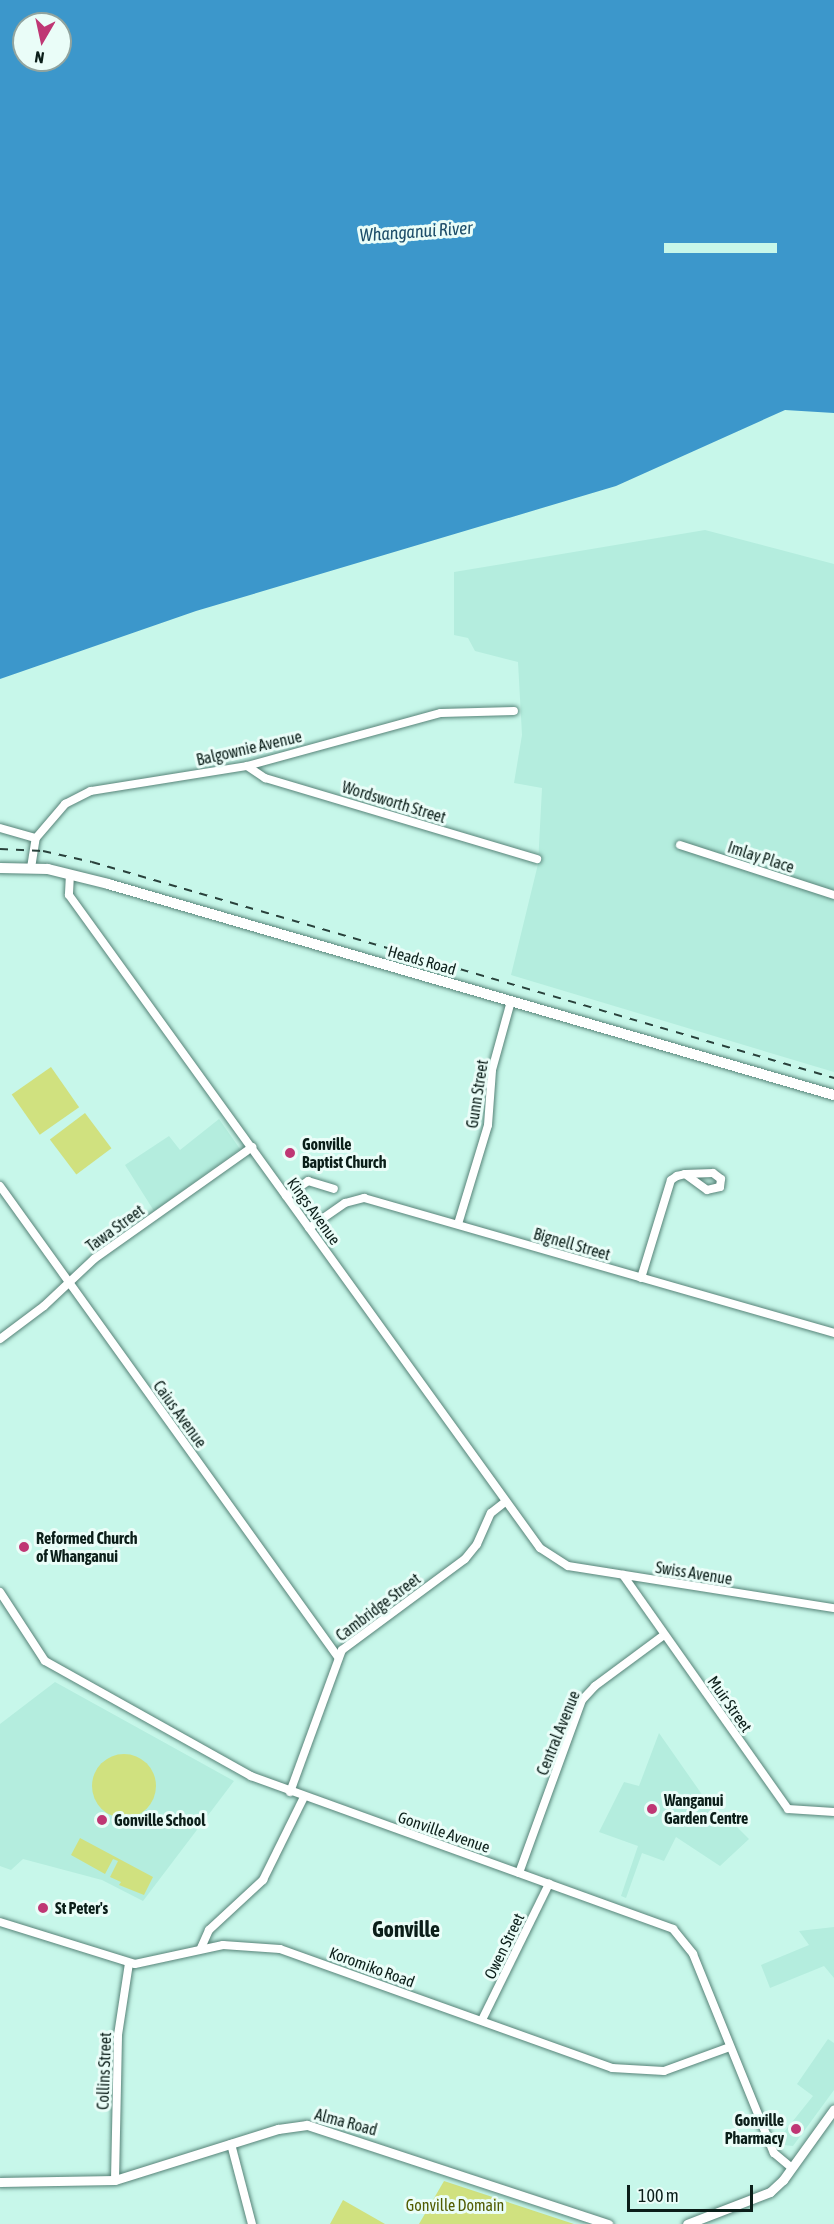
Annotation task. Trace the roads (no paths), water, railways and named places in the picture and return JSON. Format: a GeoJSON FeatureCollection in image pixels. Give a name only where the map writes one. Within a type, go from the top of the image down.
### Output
{"type":"FeatureCollection","features":[{"type":"Feature","properties":{"kind":"main road","name":"Heads Road"},"geometry":{"type":"LineString","coordinates":[[0,868],[31,868],[70,874],[834,1095]]}},
{"type":"Feature","properties":{"kind":"street","name":"Balgownie Avenue"},"geometry":{"type":"LineString","coordinates":[[36,838],[64,804],[90,791],[247,766],[441,713],[514,711]]}},
{"type":"Feature","properties":{"kind":"street","name":"Wordsworth Street"},"geometry":{"type":"LineString","coordinates":[[247,766],[265,778],[537,859]]}},
{"type":"Feature","properties":{"kind":"street"},"geometry":{"type":"LineString","coordinates":[[0,828],[36,838],[31,868]]}},
{"type":"Feature","properties":{"kind":"street","name":"Imlay Place"},"geometry":{"type":"LineString","coordinates":[[680,845],[834,895]]}},
{"type":"Feature","properties":{"kind":"street","name":"Kings Avenue"},"geometry":{"type":"LineString","coordinates":[[70,874],[69,895],[505,1502],[551,1558]]}},
{"type":"Feature","properties":{"kind":"street","name":"Gunn Street"},"geometry":{"type":"LineString","coordinates":[[458,1224],[488,1125],[492,1070],[511,1001]]}},
{"type":"Feature","properties":{"kind":"street","name":"Tawa Street"},"geometry":{"type":"LineString","coordinates":[[0,1339],[44,1306],[68,1281],[252,1147]]}},
{"type":"Feature","properties":{"kind":"street"},"geometry":{"type":"LineString","coordinates":[[641,1278],[667,1186],[671,1180],[685,1174]]}},
{"type":"Feature","properties":{"kind":"street"},"geometry":{"type":"LineString","coordinates":[[286,1196],[308,1181],[334,1189]]}},
{"type":"Feature","properties":{"kind":"street","name":"Caius Avenue"},"geometry":{"type":"LineString","coordinates":[[0,1186],[338,1657]]}},
{"type":"Feature","properties":{"kind":"street","name":"Bignell Street"},"geometry":{"type":"LineString","coordinates":[[309,1228],[345,1203],[364,1198],[834,1333]]}},
{"type":"Feature","properties":{"kind":"street","name":"Cambridge Street"},"geometry":{"type":"LineString","coordinates":[[290,1792],[338,1657],[351,1642],[465,1558],[477,1544],[491,1513],[505,1502]]}},
{"type":"Feature","properties":{"kind":"street","name":"Swiss Avenue"},"geometry":{"type":"LineString","coordinates":[[551,1558],[568,1566],[834,1608]]}},
{"type":"Feature","properties":{"kind":"street","name":"Muir Street"},"geometry":{"type":"LineString","coordinates":[[623,1575],[788,1809],[834,1812]]}},
{"type":"Feature","properties":{"kind":"street","name":"Gonville Avenue"},"geometry":{"type":"LineString","coordinates":[[0,1592],[34,1648],[52,1666],[244,1773],[290,1792],[662,1924],[682,1936],[693,1953],[774,2153],[792,2168]]}},
{"type":"Feature","properties":{"kind":"street","name":"Central Avenue"},"geometry":{"type":"LineString","coordinates":[[519,1873],[582,1700],[595,1686],[664,1635]]}},
{"type":"Feature","properties":{"kind":"street"},"geometry":{"type":"LineString","coordinates":[[201,1948],[209,1930],[263,1880],[304,1797]]}},
{"type":"Feature","properties":{"kind":"street","name":"Owen Street"},"geometry":{"type":"LineString","coordinates":[[482,2020],[549,1884]]}},
{"type":"Feature","properties":{"kind":"street","name":"Koromiko Road"},"geometry":{"type":"LineString","coordinates":[[0,1922],[129,1963],[143,1964],[201,1948],[247,1944],[280,1949],[612,2068],[664,2071],[730,2047]]}},
{"type":"Feature","properties":{"kind":"street","name":"Collins Street"},"geometry":{"type":"LineString","coordinates":[[115,2180],[118,2035],[129,1963]]}},
{"type":"Feature","properties":{"kind":"street"},"geometry":{"type":"LineString","coordinates":[[687,2224],[762,2196],[792,2168],[834,2109]]}},
{"type":"Feature","properties":{"kind":"street","name":"Alma Road"},"geometry":{"type":"LineString","coordinates":[[0,2181],[115,2180],[292,2126],[317,2126],[608,2224]]}},
{"type":"Feature","properties":{"kind":"street"},"geometry":{"type":"LineString","coordinates":[[231,2144],[252,2224]]}},
{"type":"Feature","properties":{"kind":"water","name":"Whanganui River"},"geometry":{"type":"Polygon","coordinates":[[[0,0],[834,0],[834,413],[785,410],[616,486],[196,611],[0,679],[0,0]]]}},
{"type":"Feature","properties":{"kind":"railway"},"geometry":{"type":"LineString","coordinates":[[0,849],[43,851],[92,862],[834,1078]]}},
{"type":"Feature","properties":{"kind":"place","name":"Gonville Baptist Church"},"geometry":{"type":"Point","coordinates":[290,1153]}},
{"type":"Feature","properties":{"kind":"place","name":"Reformed Church of Whanganui"},"geometry":{"type":"Point","coordinates":[24,1547]}},
{"type":"Feature","properties":{"kind":"place","name":"Wanganui Garden Centre"},"geometry":{"type":"Point","coordinates":[652,1809]}},
{"type":"Feature","properties":{"kind":"place","name":"Gonville School"},"geometry":{"type":"Point","coordinates":[102,1820]}},
{"type":"Feature","properties":{"kind":"place","name":"St Peter's"},"geometry":{"type":"Point","coordinates":[43,1908]}},
{"type":"Feature","properties":{"kind":"place","name":"Gonville Pharmacy"},"geometry":{"type":"Point","coordinates":[796,2129]}},
{"type":"Feature","properties":{"kind":"district","name":"Gonville"},"geometry":{"type":"Point","coordinates":[406,1930]}},
{"type":"Feature","properties":{"kind":"park label","name":"Gonville Domain"},"geometry":{"type":"Point","coordinates":[455,2205]}}]}
